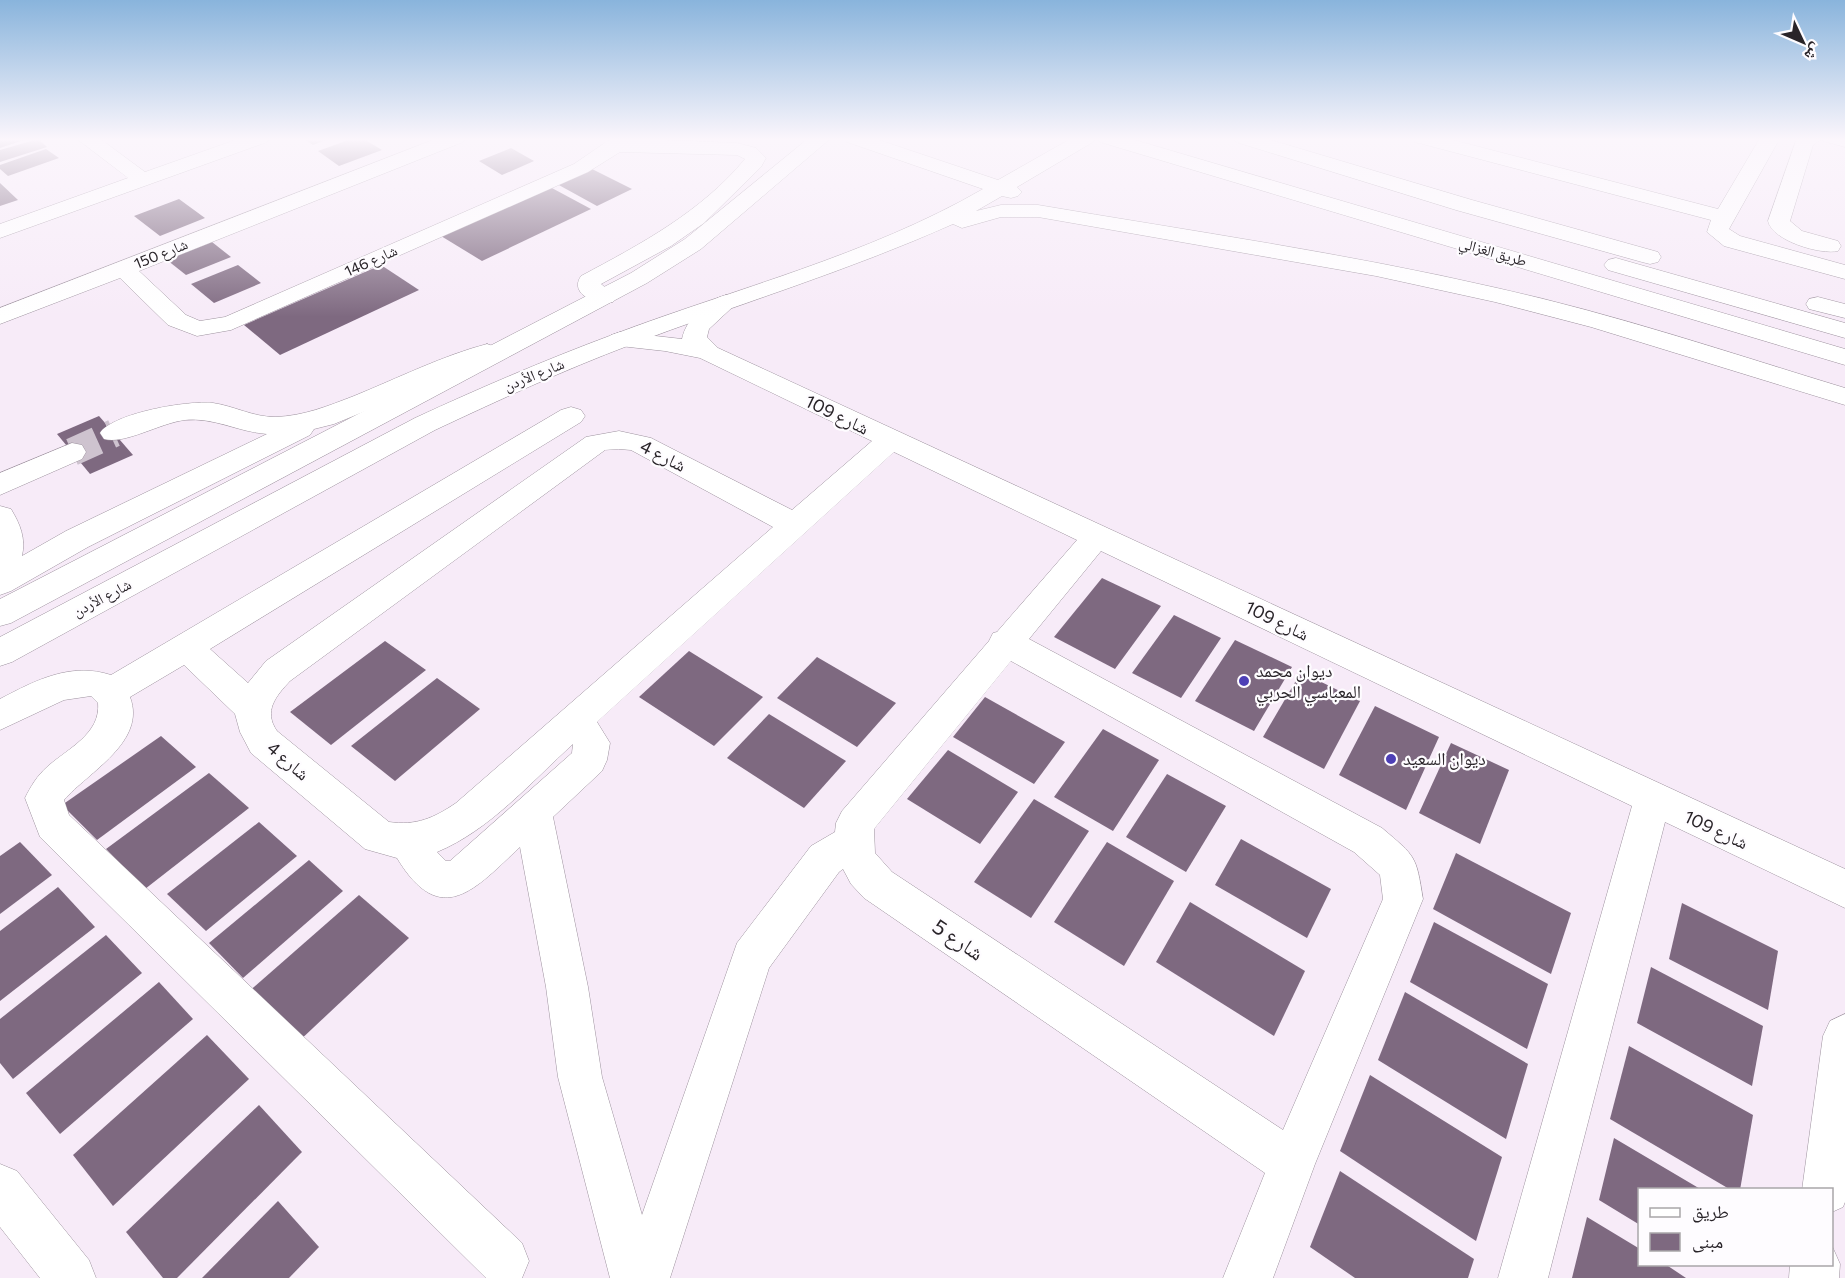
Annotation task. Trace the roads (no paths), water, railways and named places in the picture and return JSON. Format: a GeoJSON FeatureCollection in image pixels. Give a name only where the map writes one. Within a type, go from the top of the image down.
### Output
{"type":"FeatureCollection","features":[{"type":"Feature","properties":{"kind":"main road"},"geometry":{"type":"LineString","coordinates":[[0,231],[94,198]]}},
{"type":"Feature","properties":{"kind":"main road","name":"شارع 150"},"geometry":{"type":"LineString","coordinates":[[3,318],[305,198]]}},
{"type":"Feature","properties":{"kind":"main road","name":"شارع 146"},"geometry":{"type":"LineString","coordinates":[[124,269],[177,320],[197,329],[231,323],[514,198]]}},
{"type":"Feature","properties":{"kind":"main road"},"geometry":{"type":"LineString","coordinates":[[605,297],[592,292],[589,288],[589,281],[663,241],[696,218],[717,198]]}},
{"type":"Feature","properties":{"kind":"main road","name":"شارع الأردن"},"geometry":{"type":"LineString","coordinates":[[0,614],[605,297],[693,244],[748,198]]}},
{"type":"Feature","properties":{"kind":"main road","name":"شارع الأردن"},"geometry":{"type":"LineString","coordinates":[[0,653],[425,424],[492,393],[620,340],[858,256],[948,218],[983,198]]}},
{"type":"Feature","properties":{"kind":"main road"},"geometry":{"type":"LineString","coordinates":[[1030,198],[1107,222]]}},
{"type":"Feature","properties":{"kind":"main road","name":"طريق الغزالي"},"geometry":{"type":"LineString","coordinates":[[1309,198],[1845,357]]}},
{"type":"Feature","properties":{"kind":"main road","name":"طريق الغزالي"},"geometry":{"type":"LineString","coordinates":[[1384,198],[1845,331]]}},
{"type":"Feature","properties":{"kind":"main road"},"geometry":{"type":"LineString","coordinates":[[1443,198],[1845,312]]}},
{"type":"Feature","properties":{"kind":"main road"},"geometry":{"type":"LineString","coordinates":[[1649,198],[1723,217]]}},
{"type":"Feature","properties":{"kind":"main road"},"geometry":{"type":"LineString","coordinates":[[1735,198],[1718,227],[1718,232],[1724,237],[1845,272]]}},
{"type":"Feature","properties":{"kind":"main road"},"geometry":{"type":"LineString","coordinates":[[1786,198],[1779,221],[1780,226],[1794,236],[1845,250]]}},
{"type":"Feature","properties":{"kind":"main road"},"geometry":{"type":"LineString","coordinates":[[858,256],[980,215],[1001,211],[1038,211],[1376,269],[1498,295],[1600,322],[1845,397]]}},
{"type":"Feature","properties":{"kind":"main road"},"geometry":{"type":"LineString","coordinates":[[709,353],[694,339],[697,326],[726,302]]}},
{"type":"Feature","properties":{"kind":"main road"},"geometry":{"type":"LineString","coordinates":[[0,583],[108,523],[324,418],[547,328]]}},
{"type":"Feature","properties":{"kind":"main road","name":"شارع 109"},"geometry":{"type":"LineString","coordinates":[[620,340],[656,341],[682,345],[709,353],[890,440],[1098,535],[1652,800],[1845,889]]}},
{"type":"Feature","properties":{"kind":"main road"},"geometry":{"type":"LineString","coordinates":[[114,433],[155,417],[195,412],[212,411],[258,425],[278,426],[324,418]]}},
{"type":"Feature","properties":{"kind":"main road"},"geometry":{"type":"LineString","coordinates":[[111,692],[571,416]]}},
{"type":"Feature","properties":{"kind":"main road","name":"شارع 4"},"geometry":{"type":"LineString","coordinates":[[795,525],[641,444],[628,439],[612,439],[596,443],[278,671],[257,696],[253,709],[253,722],[264,742],[368,830],[393,842],[408,842],[441,834],[456,825],[795,525],[890,440]]}},
{"type":"Feature","properties":{"kind":"main road"},"geometry":{"type":"LineString","coordinates":[[0,485],[72,452]]}},
{"type":"Feature","properties":{"kind":"main road"},"geometry":{"type":"LineString","coordinates":[[0,516],[8,538],[8,557],[0,572]]}},
{"type":"Feature","properties":{"kind":"main road"},"geometry":{"type":"LineString","coordinates":[[645,1278],[752,957],[825,859],[853,842],[855,823],[1005,642],[1098,535]]}},
{"type":"Feature","properties":{"kind":"main road"},"geometry":{"type":"LineString","coordinates":[[1005,642],[1368,840],[1398,866],[1402,899],[1292,1164],[1248,1278]]}},
{"type":"Feature","properties":{"kind":"main road"},"geometry":{"type":"LineString","coordinates":[[186,647],[253,709]]}},
{"type":"Feature","properties":{"kind":"main road"},"geometry":{"type":"LineString","coordinates":[[0,716],[42,693],[63,686],[82,683],[99,685],[111,692],[116,703],[115,717],[110,732],[52,783],[44,798],[53,825],[504,1261]]}},
{"type":"Feature","properties":{"kind":"main road"},"geometry":{"type":"LineString","coordinates":[[408,842],[429,873],[436,878],[452,880],[466,872],[589,760],[592,743],[575,720]]}},
{"type":"Feature","properties":{"kind":"main road"},"geometry":{"type":"LineString","coordinates":[[1523,1278],[1652,800]]}},
{"type":"Feature","properties":{"kind":"main road"},"geometry":{"type":"LineString","coordinates":[[533,812],[567,987],[580,1077],[634,1278]]}},
{"type":"Feature","properties":{"kind":"main road","name":"شارع 5"},"geometry":{"type":"LineString","coordinates":[[853,842],[861,868],[878,885],[1292,1164]]}},
{"type":"Feature","properties":{"kind":"main road"},"geometry":{"type":"LineString","coordinates":[[1826,1188],[1842,1093],[1845,1036]]}},
{"type":"Feature","properties":{"kind":"main road"},"geometry":{"type":"LineString","coordinates":[[0,1188],[71,1278]]}},
{"type":"Feature","properties":{"kind":"tunnel"},"geometry":{"type":"LineString","coordinates":[[72,452],[114,433]]}},
{"type":"Feature","properties":{"kind":"place","name":"ديوان محمد المعباسي الحربي"},"geometry":{"type":"Point","coordinates":[1244,681]}},
{"type":"Feature","properties":{"kind":"place","name":"ديوان السعيد"},"geometry":{"type":"Point","coordinates":[1391,759]}}]}
